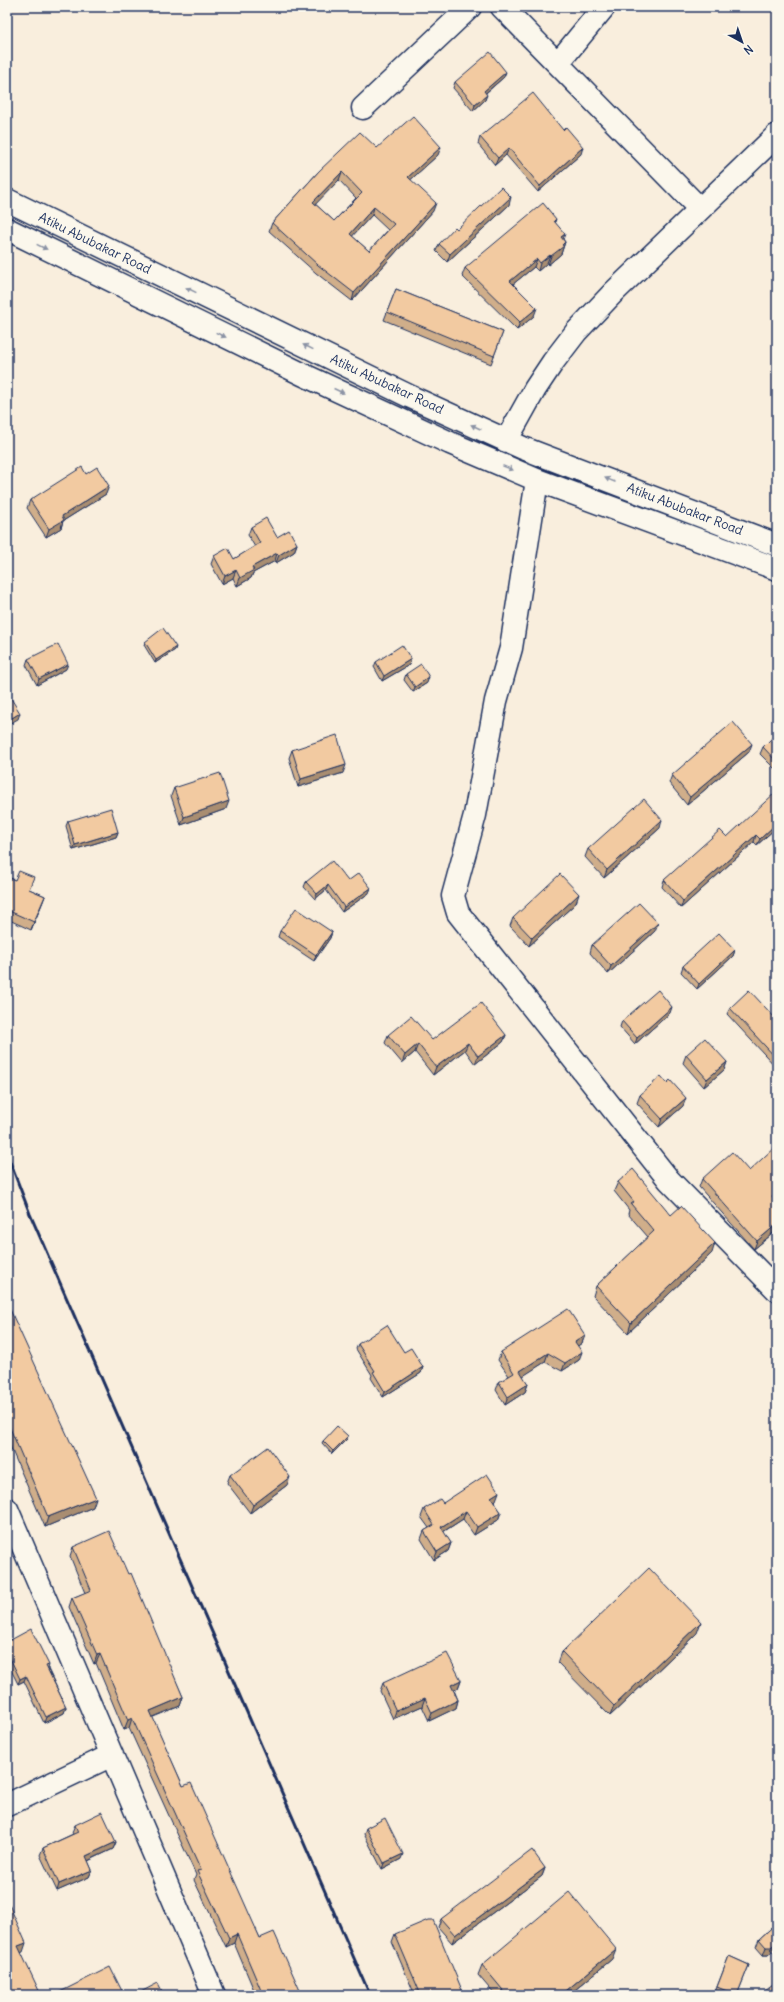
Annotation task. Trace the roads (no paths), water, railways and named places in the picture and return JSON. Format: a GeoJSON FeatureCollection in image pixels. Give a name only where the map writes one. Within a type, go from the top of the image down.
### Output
{"type":"FeatureCollection","features":[{"type":"Feature","properties":{"kind":"street"},"geometry":{"type":"LineString","coordinates":[[363,108],[470,7]]}},
{"type":"Feature","properties":{"kind":"street"},"geometry":{"type":"LineString","coordinates":[[502,7],[700,209]]}},
{"type":"Feature","properties":{"kind":"street"},"geometry":{"type":"LineString","coordinates":[[558,63],[604,7]]}},
{"type":"Feature","properties":{"kind":"street"},"geometry":{"type":"LineString","coordinates":[[506,440],[535,389],[576,332],[613,293],[777,134]]}},
{"type":"Feature","properties":{"kind":"street","name":"Atiku Abubakar Road"},"geometry":{"type":"LineString","coordinates":[[7,200],[397,390],[506,440],[777,544]]}},
{"type":"Feature","properties":{"kind":"street"},"geometry":{"type":"LineString","coordinates":[[7,230],[304,375],[450,443],[537,480],[777,570]]}},
{"type":"Feature","properties":{"kind":"street"},"geometry":{"type":"LineString","coordinates":[[537,480],[511,648],[496,701],[475,815],[454,896],[458,913],[669,1180],[777,1290]]}},
{"type":"Feature","properties":{"kind":"street"},"geometry":{"type":"LineString","coordinates":[[7,1508],[214,1995]]}},
{"type":"Feature","properties":{"kind":"street"},"geometry":{"type":"LineString","coordinates":[[7,1806],[112,1755]]}},
{"type":"Feature","properties":{"kind":"railway"},"geometry":{"type":"LineString","coordinates":[[7,1154],[30,1214],[370,1995]]}}]}
